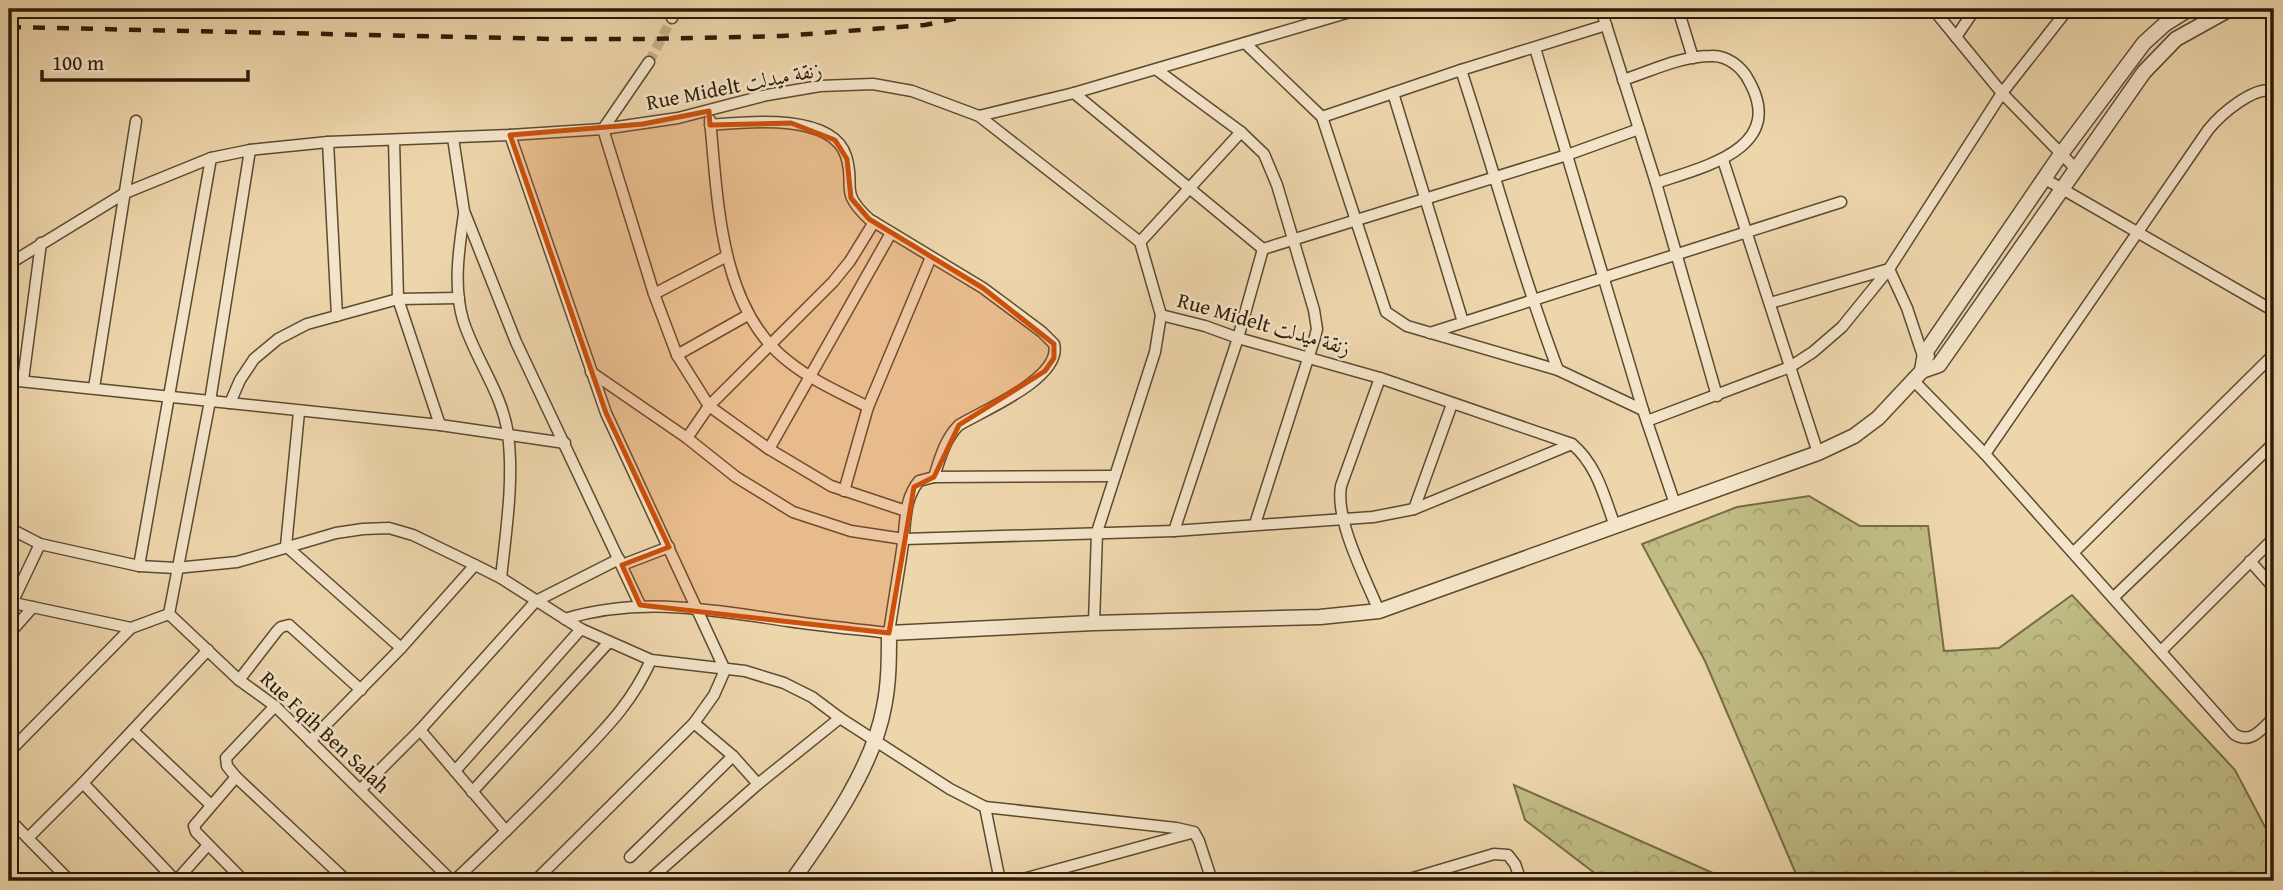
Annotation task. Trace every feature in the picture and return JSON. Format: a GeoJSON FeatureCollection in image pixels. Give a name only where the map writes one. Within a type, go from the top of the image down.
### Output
{"type":"FeatureCollection","features":[{"type":"Feature","properties":{"kind":"street"},"geometry":{"type":"LineString","coordinates":[[979,116],[1074,93],[1360,9]]}},
{"type":"Feature","properties":{"kind":"street"},"geometry":{"type":"LineString","coordinates":[[1601,9],[1656,183],[1717,396]]}},
{"type":"Feature","properties":{"kind":"street"},"geometry":{"type":"LineString","coordinates":[[1678,9],[1693,58]]}},
{"type":"Feature","properties":{"kind":"street"},"geometry":{"type":"LineString","coordinates":[[1933,9],[2002,93],[2075,168]]}},
{"type":"Feature","properties":{"kind":"street"},"geometry":{"type":"LineString","coordinates":[[1956,37],[1975,9]]}},
{"type":"Feature","properties":{"kind":"street"},"geometry":{"type":"LineString","coordinates":[[1647,421],[1790,368],[1814,352],[1842,327],[1889,269],[2002,93],[2068,9]]}},
{"type":"Feature","properties":{"kind":"street"},"geometry":{"type":"LineString","coordinates":[[565,619],[640,606],[694,607],[798,623],[889,632],[1320,617],[1379,611],[1818,453],[1854,436],[1878,418],[1917,375],[1925,353],[2061,154],[2144,43],[2165,24],[2189,9]]}},
{"type":"Feature","properties":{"kind":"street"},"geometry":{"type":"LineString","coordinates":[[1917,375],[1939,365],[2144,72],[2176,39],[2230,9]]}},
{"type":"Feature","properties":{"kind":"street"},"geometry":{"type":"LineString","coordinates":[[1322,117],[1606,25]]}},
{"type":"Feature","properties":{"kind":"street"},"geometry":{"type":"LineString","coordinates":[[1245,43],[1322,117],[1385,312],[1407,326],[1558,370],[1643,410]]}},
{"type":"Feature","properties":{"kind":"street"},"geometry":{"type":"LineString","coordinates":[[1535,48],[1643,410],[1675,504]]}},
{"type":"Feature","properties":{"kind":"street"},"geometry":{"type":"LineString","coordinates":[[1623,80],[1693,58],[1714,55],[1731,61],[1745,72],[1756,93],[1759,113],[1754,130],[1745,145],[1723,160],[1656,183]]}},
{"type":"Feature","properties":{"kind":"street"},"geometry":{"type":"LineString","coordinates":[[649,62],[603,129],[654,294],[677,355],[709,406],[769,449],[811,475],[844,491],[906,512]]}},
{"type":"Feature","properties":{"kind":"street"},"geometry":{"type":"LineString","coordinates":[[1157,69],[1241,132],[1264,154],[1293,239],[1316,321],[1315,337],[1255,524]]}},
{"type":"Feature","properties":{"kind":"street"},"geometry":{"type":"LineString","coordinates":[[1461,70],[1496,176],[1532,300],[1558,370]]}},
{"type":"Feature","properties":{"kind":"street","name":"Rue Midelt زنقة ميدلت"},"geometry":{"type":"LineString","coordinates":[[9,264],[125,193],[211,158],[250,150],[328,142],[603,129],[709,111],[793,90],[873,84],[912,91],[979,116],[1140,242],[1161,315],[1380,378],[1572,444]]}},
{"type":"Feature","properties":{"kind":"street"},"geometry":{"type":"LineString","coordinates":[[1986,454],[2220,116],[2260,92],[2270,89],[2274,91]]}},
{"type":"Feature","properties":{"kind":"street"},"geometry":{"type":"LineString","coordinates":[[1074,93],[1263,249]]}},
{"type":"Feature","properties":{"kind":"street"},"geometry":{"type":"LineString","coordinates":[[1392,93],[1462,322]]}},
{"type":"Feature","properties":{"kind":"street"},"geometry":{"type":"LineString","coordinates":[[709,111],[727,256],[748,315],[771,346],[810,377],[868,407]]}},
{"type":"Feature","properties":{"kind":"street"},"geometry":{"type":"LineString","coordinates":[[94,388],[136,121]]}},
{"type":"Feature","properties":{"kind":"street"},"geometry":{"type":"LineString","coordinates":[[710,125],[762,121],[791,123],[829,136],[844,151],[847,159],[849,190],[855,206],[891,233],[983,288],[1050,338],[1056,351],[1052,363],[1028,385],[959,425],[947,441],[934,477]]}},
{"type":"Feature","properties":{"kind":"street"},"geometry":{"type":"LineString","coordinates":[[1263,249],[1567,155],[1639,128]]}},
{"type":"Feature","properties":{"kind":"street"},"geometry":{"type":"LineString","coordinates":[[1140,242],[1241,132]]}},
{"type":"Feature","properties":{"kind":"street"},"geometry":{"type":"LineString","coordinates":[[510,135],[591,372],[615,433],[724,670],[714,695],[694,723],[535,881]]}},
{"type":"Feature","properties":{"kind":"street"},"geometry":{"type":"LineString","coordinates":[[453,138],[464,211],[516,342],[640,606]]}},
{"type":"Feature","properties":{"kind":"street"},"geometry":{"type":"LineString","coordinates":[[394,140],[398,299],[440,425]]}},
{"type":"Feature","properties":{"kind":"street"},"geometry":{"type":"LineString","coordinates":[[328,142],[337,316]]}},
{"type":"Feature","properties":{"kind":"street"},"geometry":{"type":"LineString","coordinates":[[9,752],[131,628],[169,614],[210,401],[250,150]]}},
{"type":"Feature","properties":{"kind":"street"},"geometry":{"type":"LineString","coordinates":[[139,566],[211,158]]}},
{"type":"Feature","properties":{"kind":"street"},"geometry":{"type":"LineString","coordinates":[[1723,160],[1818,453]]}},
{"type":"Feature","properties":{"kind":"street"},"geometry":{"type":"LineString","coordinates":[[2045,179],[2274,311]]}},
{"type":"Feature","properties":{"kind":"street"},"geometry":{"type":"LineString","coordinates":[[1430,333],[1841,202]]}},
{"type":"Feature","properties":{"kind":"street"},"geometry":{"type":"LineString","coordinates":[[464,211],[458,258],[458,298],[463,320],[493,384],[508,433],[509,480],[501,578]]}},
{"type":"Feature","properties":{"kind":"street"},"geometry":{"type":"LineString","coordinates":[[687,438],[709,406],[833,282],[850,261],[874,222]]}},
{"type":"Feature","properties":{"kind":"street"},"geometry":{"type":"LineString","coordinates":[[769,449],[891,233]]}},
{"type":"Feature","properties":{"kind":"street"},"geometry":{"type":"LineString","coordinates":[[23,380],[41,243]]}},
{"type":"Feature","properties":{"kind":"street"},"geometry":{"type":"LineString","coordinates":[[1174,531],[1238,338],[1263,249]]}},
{"type":"Feature","properties":{"kind":"street"},"geometry":{"type":"LineString","coordinates":[[654,294],[727,256]]}},
{"type":"Feature","properties":{"kind":"street"},"geometry":{"type":"LineString","coordinates":[[844,491],[868,407],[931,257]]}},
{"type":"Feature","properties":{"kind":"street"},"geometry":{"type":"LineString","coordinates":[[1770,303],[1889,269]]}},
{"type":"Feature","properties":{"kind":"street"},"geometry":{"type":"LineString","coordinates":[[1889,269],[1907,308],[1922,353],[1939,365]]}},
{"type":"Feature","properties":{"kind":"street"},"geometry":{"type":"LineString","coordinates":[[230,403],[240,380],[254,359],[278,339],[307,324],[398,299],[458,298]]}},
{"type":"Feature","properties":{"kind":"street"},"geometry":{"type":"LineString","coordinates":[[677,355],[748,315]]}},
{"type":"Feature","properties":{"kind":"street"},"geometry":{"type":"LineString","coordinates":[[1094,623],[1097,533],[1154,352],[1161,315]]}},
{"type":"Feature","properties":{"kind":"street"},"geometry":{"type":"LineString","coordinates":[[2074,552],[2274,354]]}},
{"type":"Feature","properties":{"kind":"street"},"geometry":{"type":"LineString","coordinates":[[591,372],[687,438],[736,477],[793,512],[851,531],[904,539],[1174,531],[1255,524],[1343,521],[1414,509],[1572,444],[1582,453],[1597,476],[1615,526]]}},
{"type":"Feature","properties":{"kind":"street"},"geometry":{"type":"LineString","coordinates":[[1917,375],[2234,734],[2241,738],[2251,737],[2258,734],[2274,717]]}},
{"type":"Feature","properties":{"kind":"street"},"geometry":{"type":"LineString","coordinates":[[1379,611],[1343,521],[1339,497],[1380,378]]}},
{"type":"Feature","properties":{"kind":"street"},"geometry":{"type":"LineString","coordinates":[[9,380],[440,425],[565,443]]}},
{"type":"Feature","properties":{"kind":"street"},"geometry":{"type":"LineString","coordinates":[[1414,509],[1452,404]]}},
{"type":"Feature","properties":{"kind":"street"},"geometry":{"type":"LineString","coordinates":[[286,546],[299,412]]}},
{"type":"Feature","properties":{"kind":"street"},"geometry":{"type":"LineString","coordinates":[[2114,597],[2274,443]]}},
{"type":"Feature","properties":{"kind":"street"},"geometry":{"type":"LineString","coordinates":[[792,881],[816,848],[863,768],[875,739],[884,709],[889,632],[906,512],[914,487],[919,481],[934,477],[1114,476]]}},
{"type":"Feature","properties":{"kind":"street"},"geometry":{"type":"LineString","coordinates":[[9,528],[40,544],[139,566],[176,568],[237,562],[286,546],[363,529],[389,528],[413,535],[501,578],[608,643],[651,660],[758,674],[784,683],[812,697],[950,789],[985,807],[1194,832],[1212,881]]}},
{"type":"Feature","properties":{"kind":"street"},"geometry":{"type":"LineString","coordinates":[[2161,650],[2274,538]]}},
{"type":"Feature","properties":{"kind":"street"},"geometry":{"type":"LineString","coordinates":[[40,544],[10,603],[131,628]]}},
{"type":"Feature","properties":{"kind":"street"},"geometry":{"type":"LineString","coordinates":[[286,546],[401,648]]}},
{"type":"Feature","properties":{"kind":"street"},"geometry":{"type":"LineString","coordinates":[[361,789],[420,730],[536,601],[620,562],[669,547]]}},
{"type":"Feature","properties":{"kind":"street"},"geometry":{"type":"LineString","coordinates":[[2250,561],[2274,587]]}},
{"type":"Feature","properties":{"kind":"street"},"geometry":{"type":"LineString","coordinates":[[310,741],[401,648],[475,565]]}},
{"type":"Feature","properties":{"kind":"street"},"geometry":{"type":"LineString","coordinates":[[9,634],[33,607]]}},
{"type":"Feature","properties":{"kind":"street","name":"Rue Fqih Ben Salah"},"geometry":{"type":"LineString","coordinates":[[169,614],[239,680],[275,706],[453,881]]}},
{"type":"Feature","properties":{"kind":"street"},"geometry":{"type":"LineString","coordinates":[[239,680],[270,638],[285,625],[293,627],[361,690]]}},
{"type":"Feature","properties":{"kind":"street"},"geometry":{"type":"LineString","coordinates":[[455,771],[581,629]]}},
{"type":"Feature","properties":{"kind":"street"},"geometry":{"type":"LineString","coordinates":[[472,792],[608,643]]}},
{"type":"Feature","properties":{"kind":"street"},"geometry":{"type":"LineString","coordinates":[[28,838],[208,650]]}},
{"type":"Feature","properties":{"kind":"street"},"geometry":{"type":"LineString","coordinates":[[453,881],[506,831],[608,726],[635,694],[651,660]]}},
{"type":"Feature","properties":{"kind":"street"},"geometry":{"type":"LineString","coordinates":[[275,706],[226,758],[227,766],[347,881]]}},
{"type":"Feature","properties":{"kind":"street"},"geometry":{"type":"LineString","coordinates":[[648,881],[758,784],[840,718]]}},
{"type":"Feature","properties":{"kind":"street"},"geometry":{"type":"LineString","coordinates":[[694,723],[733,756],[758,784]]}},
{"type":"Feature","properties":{"kind":"street"},"geometry":{"type":"LineString","coordinates":[[420,730],[506,831]]}},
{"type":"Feature","properties":{"kind":"street"},"geometry":{"type":"LineString","coordinates":[[133,731],[211,805]]}},
{"type":"Feature","properties":{"kind":"street"},"geometry":{"type":"LineString","coordinates":[[630,857],[733,756]]}},
{"type":"Feature","properties":{"kind":"street"},"geometry":{"type":"LineString","coordinates":[[236,777],[194,826],[196,832],[244,881]]}},
{"type":"Feature","properties":{"kind":"street"},"geometry":{"type":"LineString","coordinates":[[83,783],[176,881],[208,845]]}},
{"type":"Feature","properties":{"kind":"street"},"geometry":{"type":"LineString","coordinates":[[985,807],[1000,881]]}},
{"type":"Feature","properties":{"kind":"street"},"geometry":{"type":"LineString","coordinates":[[9,819],[70,881]]}},
{"type":"Feature","properties":{"kind":"street"},"geometry":{"type":"LineString","coordinates":[[1016,881],[1194,832]]}},
{"type":"Feature","properties":{"kind":"street"},"geometry":{"type":"LineString","coordinates":[[1403,881],[1432,877],[1494,854],[1508,855],[1515,864],[1521,881]]}},
{"type":"Feature","properties":{"kind":"highlighted area"},"geometry":{"type":"Polygon","coordinates":[[[709,111],[710,125],[791,123],[835,140],[847,159],[851,198],[869,219],[983,288],[1054,344],[1054,358],[1045,371],[959,425],[934,477],[914,487],[889,633],[640,605],[622,565],[669,547],[606,413],[510,135],[643,124],[709,111]]]}},
{"type":"Feature","properties":{"kind":"green space"},"geometry":{"type":"Polygon","coordinates":[[[1809,496],[1860,526],[1928,526],[1944,651],[1999,648],[2072,595],[2235,770],[2274,844],[2274,881],[1799,881],[1705,661],[1642,544],[1737,507],[1809,496]]]}},
{"type":"Feature","properties":{"kind":"green space"},"geometry":{"type":"Polygon","coordinates":[[[1514,785],[1731,881],[1605,881],[1525,820],[1514,785]]]}},
{"type":"Feature","properties":{"kind":"tunnel"},"geometry":{"type":"LineString","coordinates":[[649,62],[672,18]]}},
{"type":"Feature","properties":{"kind":"railway"},"geometry":{"type":"LineString","coordinates":[[9,27],[649,39],[782,36],[925,25],[1001,9]]}}]}
